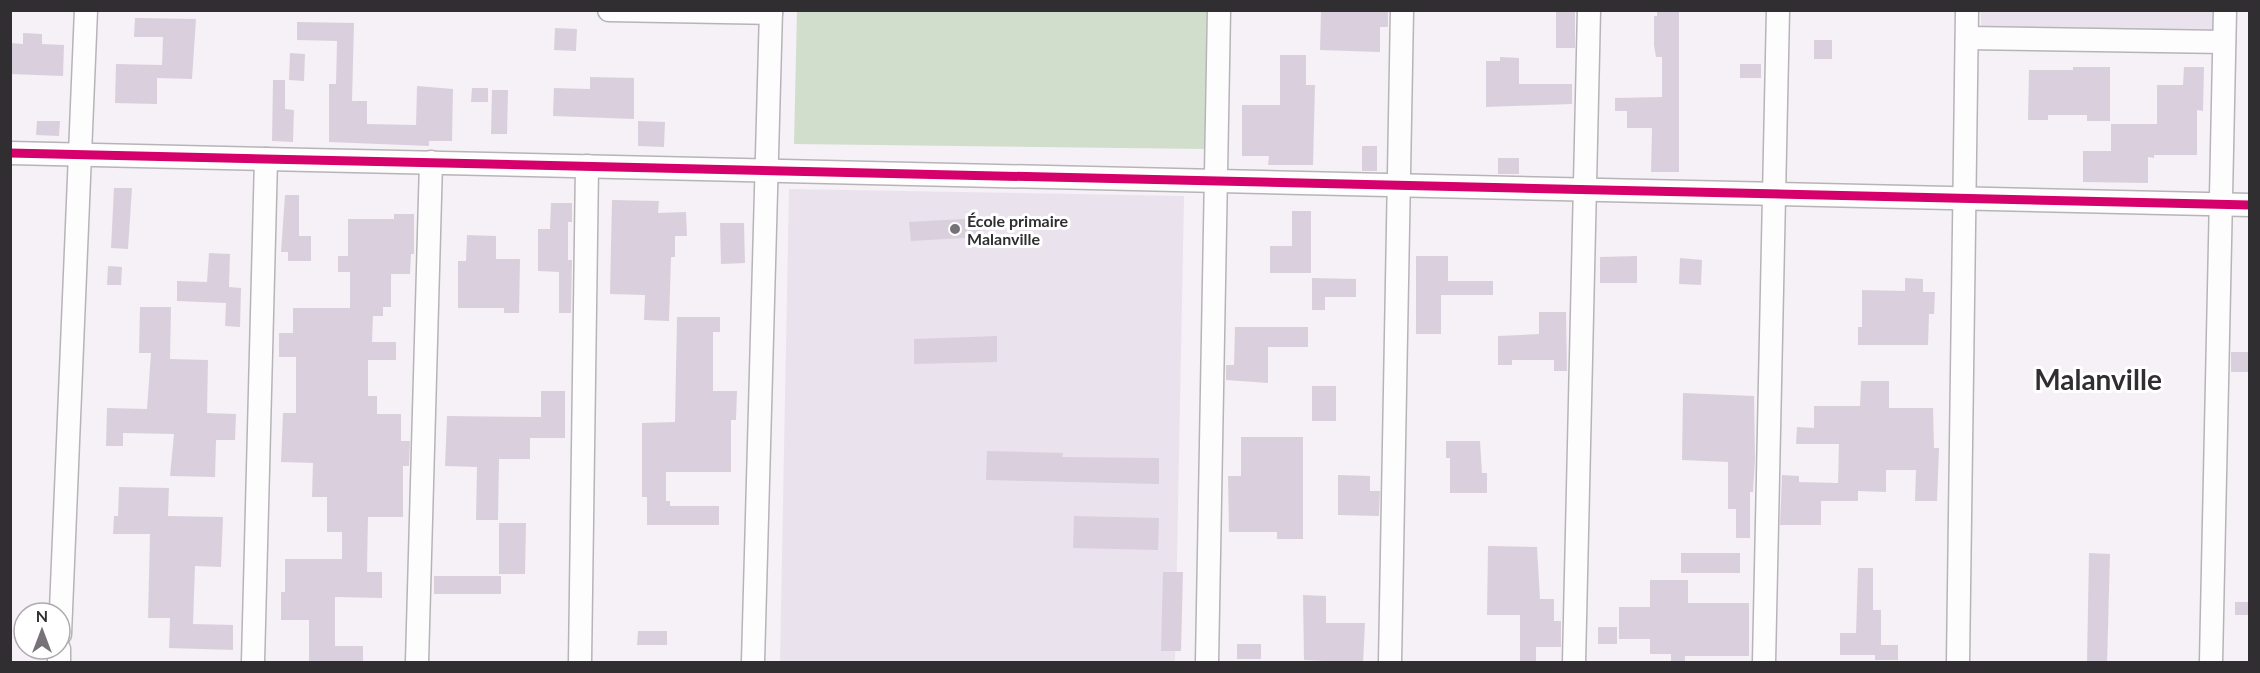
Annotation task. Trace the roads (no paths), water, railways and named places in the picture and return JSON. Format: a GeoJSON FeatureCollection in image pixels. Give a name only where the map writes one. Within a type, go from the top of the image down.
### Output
{"type":"FeatureCollection","features":[{"type":"Feature","properties":{"kind":"street"},"geometry":{"type":"LineString","coordinates":[[62,601],[82,155],[86,10]]}},
{"type":"Feature","properties":{"kind":"street"},"geometry":{"type":"LineString","coordinates":[[609,10],[771,12],[753,663]]}},
{"type":"Feature","properties":{"kind":"street"},"geometry":{"type":"LineString","coordinates":[[1207,663],[1220,10]]}},
{"type":"Feature","properties":{"kind":"street"},"geometry":{"type":"LineString","coordinates":[[1390,663],[1396,185],[1402,10]]}},
{"type":"Feature","properties":{"kind":"street"},"geometry":{"type":"LineString","coordinates":[[1574,663],[1589,10]]}},
{"type":"Feature","properties":{"kind":"street"},"geometry":{"type":"LineString","coordinates":[[1764,663],[1778,10]]}},
{"type":"Feature","properties":{"kind":"street"},"geometry":{"type":"LineString","coordinates":[[1958,663],[1963,198],[1968,10]]}},
{"type":"Feature","properties":{"kind":"street"},"geometry":{"type":"LineString","coordinates":[[2211,663],[2224,10]]}},
{"type":"Feature","properties":{"kind":"street"},"geometry":{"type":"LineString","coordinates":[[1967,38],[2224,42]]}},
{"type":"Feature","properties":{"kind":"street"},"geometry":{"type":"LineString","coordinates":[[10,153],[2250,205]]}},
{"type":"Feature","properties":{"kind":"street"},"geometry":{"type":"LineString","coordinates":[[253,663],[266,159]]}},
{"type":"Feature","properties":{"kind":"street"},"geometry":{"type":"LineString","coordinates":[[417,663],[431,162]]}},
{"type":"Feature","properties":{"kind":"street"},"geometry":{"type":"LineString","coordinates":[[580,663],[587,166]]}},
{"type":"Feature","properties":{"kind":"place","name":"École primaire Malanville"},"geometry":{"type":"Point","coordinates":[955,229]}},
{"type":"Feature","properties":{"kind":"district","name":"Malanville"},"geometry":{"type":"Point","coordinates":[2098,379]}}]}
